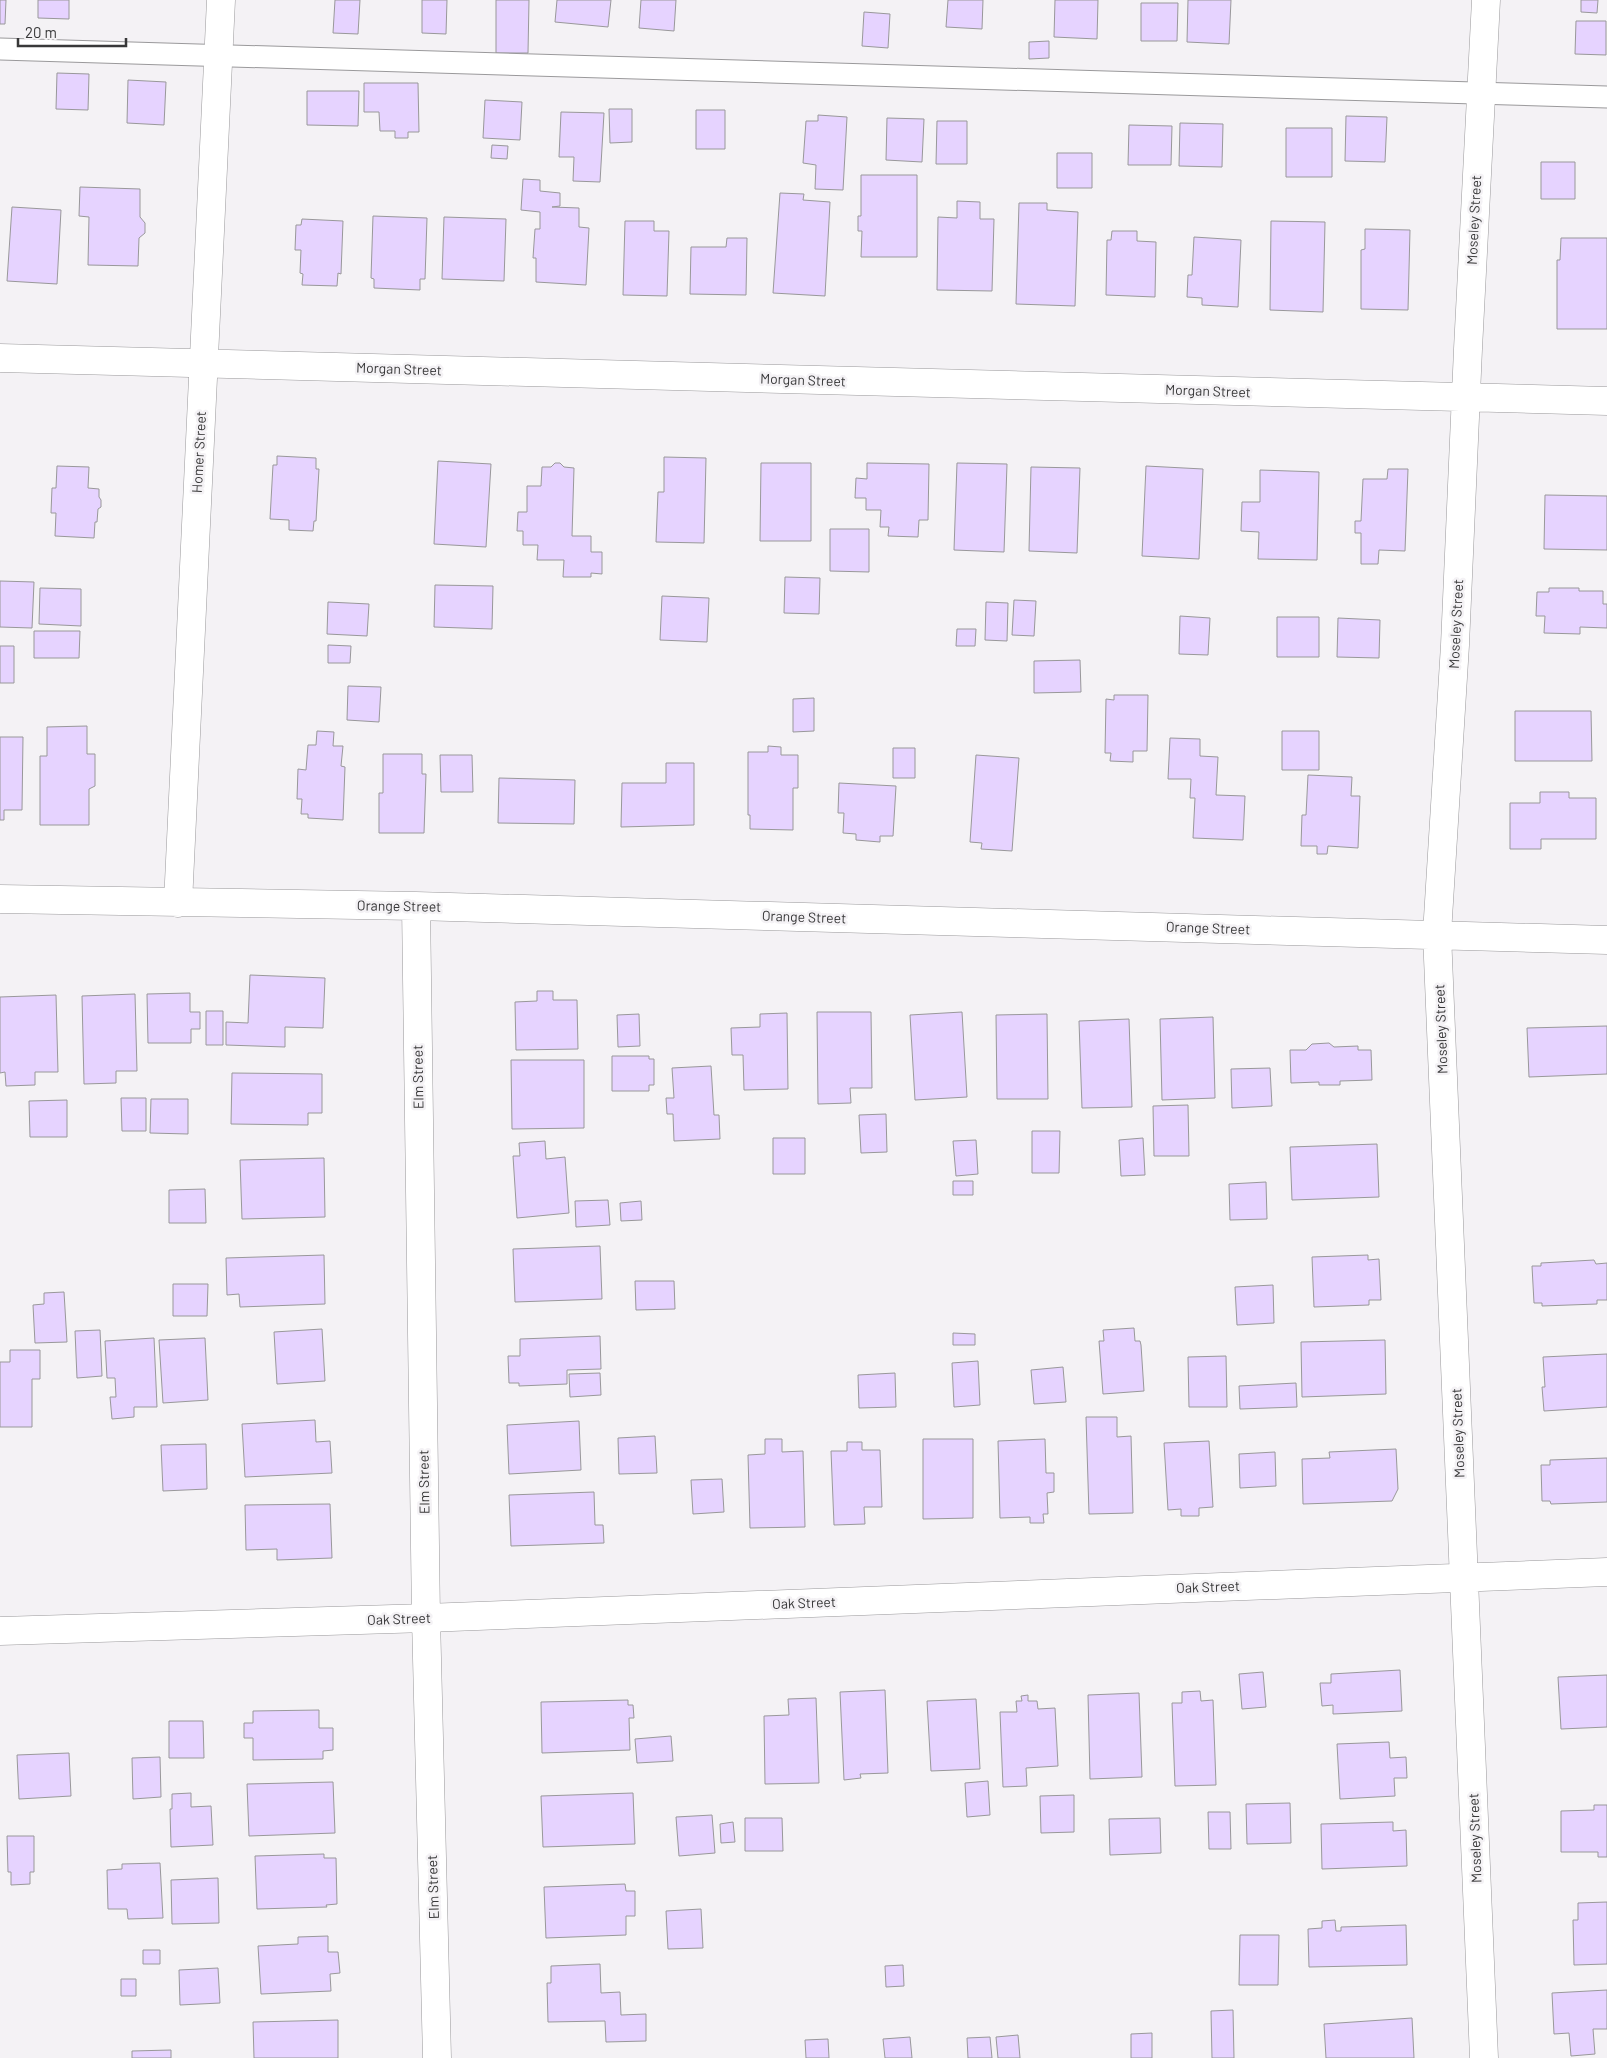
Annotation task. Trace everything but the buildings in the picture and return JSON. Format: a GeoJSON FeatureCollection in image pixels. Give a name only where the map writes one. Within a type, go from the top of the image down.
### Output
{"type":"FeatureCollection","features":[{"type":"Feature","properties":{"kind":"street","name":"Homer Street"},"geometry":{"type":"LineString","coordinates":[[178,903],[221,0]]}},
{"type":"Feature","properties":{"kind":"street","name":"Moseley Street"},"geometry":{"type":"LineString","coordinates":[[1484,2058],[1437,934],[1456,645],[1466,397],[1486,0]]}},
{"type":"Feature","properties":{"kind":"street","name":"Morgan Street"},"geometry":{"type":"LineString","coordinates":[[0,358],[1607,401]]}},
{"type":"Feature","properties":{"kind":"street","name":"Orange Street"},"geometry":{"type":"LineString","coordinates":[[0,899],[416,906],[1607,940]]}},
{"type":"Feature","properties":{"kind":"street","name":"Elm Street"},"geometry":{"type":"LineString","coordinates":[[416,906],[426,1618],[437,2058]]}},
{"type":"Feature","properties":{"kind":"street","name":"Oak Street"},"geometry":{"type":"LineString","coordinates":[[0,1632],[426,1618],[1607,1572]]}},
{"type":"Feature","properties":{"kind":"lane"},"geometry":{"type":"LineString","coordinates":[[0,49],[1607,97]]}}]}
